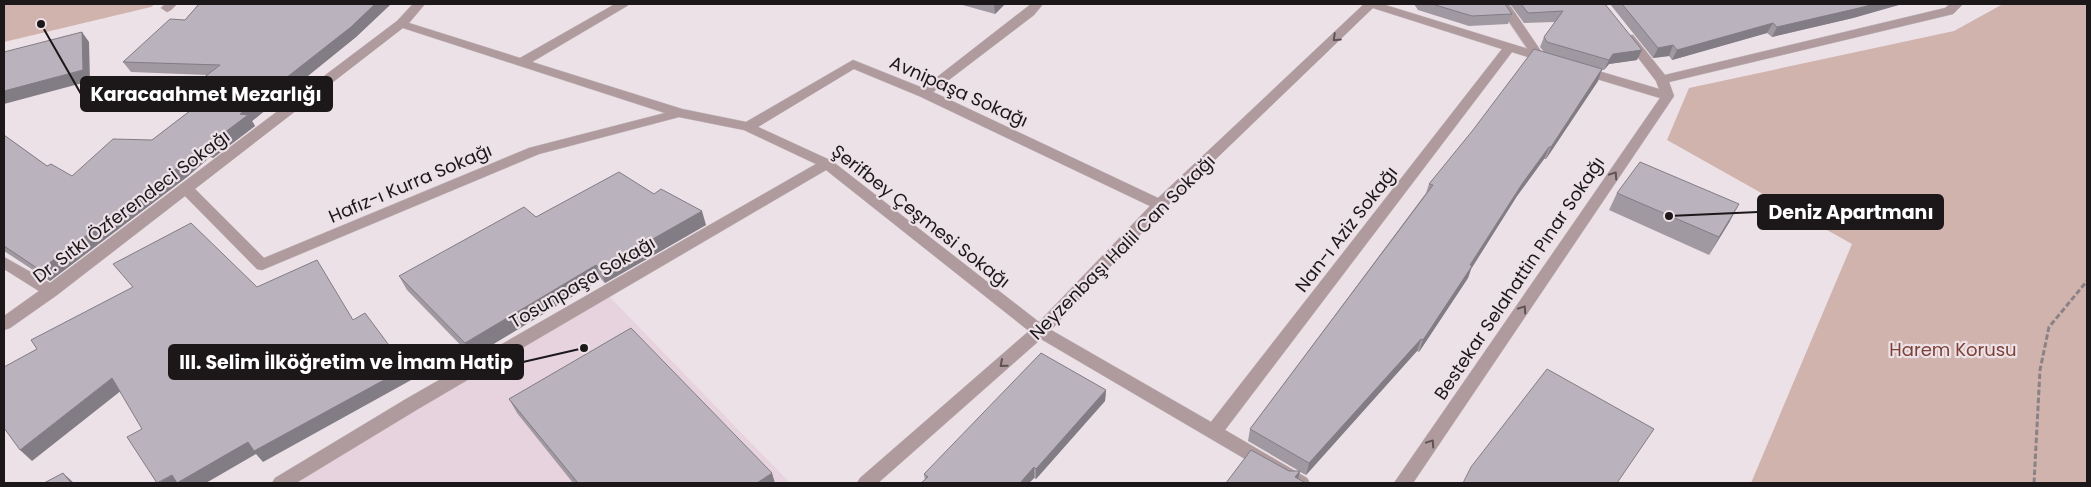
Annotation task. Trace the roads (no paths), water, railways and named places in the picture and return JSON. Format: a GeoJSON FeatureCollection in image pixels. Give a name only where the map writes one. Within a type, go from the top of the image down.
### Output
{"type":"FeatureCollection","features":[{"type":"Feature","properties":{"kind":"street","name":"Dr. Sıtkı Özferendeci Sokağı"},"geometry":{"type":"LineString","coordinates":[[4,324],[51,291],[401,24],[419,4]]}},
{"type":"Feature","properties":{"kind":"street"},"geometry":{"type":"LineString","coordinates":[[522,62],[623,4]]}},
{"type":"Feature","properties":{"kind":"street"},"geometry":{"type":"LineString","coordinates":[[924,93],[1030,12],[1037,4]]}},
{"type":"Feature","properties":{"kind":"street"},"geometry":{"type":"LineString","coordinates":[[1371,4],[1668,96]]}},
{"type":"Feature","properties":{"kind":"street","name":"Neyzenbaşı Halil Can Sokağı"},"geometry":{"type":"LineString","coordinates":[[866,483],[1040,332],[1160,205],[1371,4]]}},
{"type":"Feature","properties":{"kind":"street"},"geometry":{"type":"LineString","coordinates":[[1502,4],[1539,57]]}},
{"type":"Feature","properties":{"kind":"street"},"geometry":{"type":"LineString","coordinates":[[1662,80],[1949,11],[1957,4]]}},
{"type":"Feature","properties":{"kind":"street","name":"Şerifbey Çeşmesi Sokağı"},"geometry":{"type":"LineString","coordinates":[[401,24],[679,113],[748,127],[827,164],[1040,332],[1301,483]]}},
{"type":"Feature","properties":{"kind":"street"},"geometry":{"type":"LineString","coordinates":[[1620,26],[1662,80],[1668,96]]}},
{"type":"Feature","properties":{"kind":"street","name":"Nan-ı Aziz Sokağı"},"geometry":{"type":"LineString","coordinates":[[1212,433],[1509,48]]}},
{"type":"Feature","properties":{"kind":"street","name":"Avnipaşa Sokağı"},"geometry":{"type":"LineString","coordinates":[[748,127],[853,64],[924,93],[1160,205]]}},
{"type":"Feature","properties":{"kind":"street","name":"Bestekar Selahattin Pınar Sokağı"},"geometry":{"type":"LineString","coordinates":[[1403,483],[1668,96]]}},
{"type":"Feature","properties":{"kind":"street","name":"Hafız-ı Kurra Sokağı"},"geometry":{"type":"LineString","coordinates":[[185,188],[262,265],[534,152],[679,113]]}},
{"type":"Feature","properties":{"kind":"street","name":"Tosunpaşa Sokağı"},"geometry":{"type":"LineString","coordinates":[[281,483],[412,404],[827,164]]}},
{"type":"Feature","properties":{"kind":"street"},"geometry":{"type":"LineString","coordinates":[[4,262],[51,291]]}},
{"type":"Feature","properties":{"kind":"place","name":"Karacaahmet Mezarlığı"},"geometry":{"type":"Point","coordinates":[41,24]}},
{"type":"Feature","properties":{"kind":"place","name":"Deniz Apartmanı"},"geometry":{"type":"Point","coordinates":[1669,216]}},
{"type":"Feature","properties":{"kind":"place","name":"III. Selim İlköğretim ve İmam Hatip"},"geometry":{"type":"Point","coordinates":[584,348]}},
{"type":"Feature","properties":{"kind":"park label","name":"Harem Korusu"},"geometry":{"type":"Point","coordinates":[1953,349]}}]}
